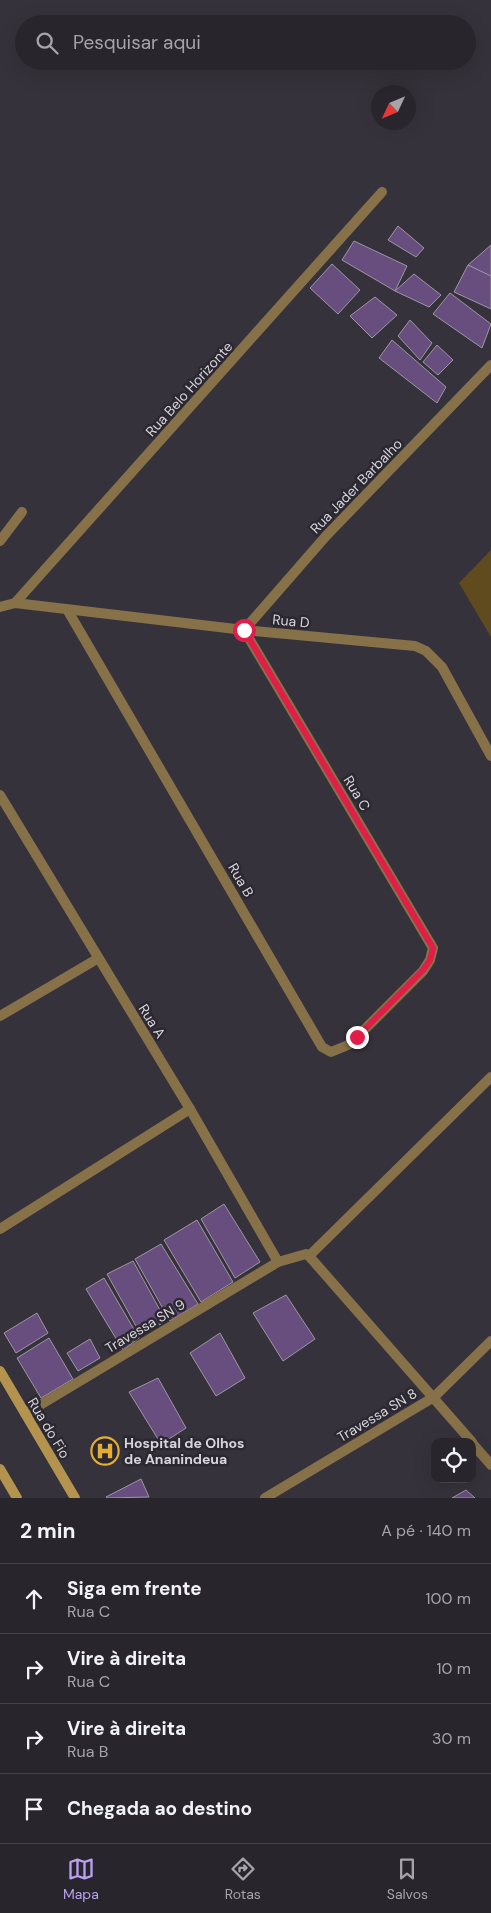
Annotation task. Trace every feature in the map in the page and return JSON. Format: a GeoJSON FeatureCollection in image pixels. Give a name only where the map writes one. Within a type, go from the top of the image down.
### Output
{"type":"FeatureCollection","features":[{"type":"Feature","properties":{"kind":"street","name":"Rua Belo Horizonte"},"geometry":{"type":"LineString","coordinates":[[15,603],[382,192]]}},
{"type":"Feature","properties":{"kind":"street","name":"Rua Jader Barbalho"},"geometry":{"type":"LineString","coordinates":[[244,630],[326,536],[491,365]]}},
{"type":"Feature","properties":{"kind":"street"},"geometry":{"type":"LineString","coordinates":[[0,541],[22,512]]}},
{"type":"Feature","properties":{"kind":"street","name":"Rua D"},"geometry":{"type":"LineString","coordinates":[[0,607],[15,603],[68,611],[421,648],[442,667],[491,756]]}},
{"type":"Feature","properties":{"kind":"street","name":"Rua B"},"geometry":{"type":"LineString","coordinates":[[68,611],[322,1047],[331,1052],[348,1045],[423,970]]}},
{"type":"Feature","properties":{"kind":"street","name":"Rua C"},"geometry":{"type":"LineString","coordinates":[[244,630],[433,948],[430,960],[423,970]]}},
{"type":"Feature","properties":{"kind":"street","name":"Rua A"},"geometry":{"type":"LineString","coordinates":[[0,796],[190,1109],[278,1262]]}},
{"type":"Feature","properties":{"kind":"street"},"geometry":{"type":"LineString","coordinates":[[0,1016],[98,960]]}},
{"type":"Feature","properties":{"kind":"street"},"geometry":{"type":"LineString","coordinates":[[469,1438],[309,1256],[491,1077]]}},
{"type":"Feature","properties":{"kind":"street"},"geometry":{"type":"LineString","coordinates":[[0,1229],[190,1109]]}},
{"type":"Feature","properties":{"kind":"street","name":"Travessa SN 9"},"geometry":{"type":"LineString","coordinates":[[26,1414],[278,1262],[301,1255],[309,1256]]}},
{"type":"Feature","properties":{"kind":"street","name":"Travessa SN 8"},"geometry":{"type":"LineString","coordinates":[[265,1498],[434,1397],[491,1341]]}},
{"type":"Feature","properties":{"kind":"street","name":"Rua do Fio"},"geometry":{"type":"LineString","coordinates":[[0,1372],[75,1498]]}},
{"type":"Feature","properties":{"kind":"street"},"geometry":{"type":"LineString","coordinates":[[476,1447],[491,1465]]}},
{"type":"Feature","properties":{"kind":"street"},"geometry":{"type":"LineString","coordinates":[[0,1469],[17,1498]]}},
{"type":"Feature","properties":{"kind":"shaded area"},"geometry":{"type":"Polygon","coordinates":[[[491,550],[491,637],[459,583],[491,550]]]}},
{"type":"Feature","properties":{"kind":"building"},"geometry":{"type":"Polygon","coordinates":[[[398,226],[424,248],[416,257],[388,240],[398,226]]]}},
{"type":"Feature","properties":{"kind":"building"},"geometry":{"type":"Polygon","coordinates":[[[354,241],[407,266],[395,291],[342,260],[354,241]]]}},
{"type":"Feature","properties":{"kind":"building"},"geometry":{"type":"Polygon","coordinates":[[[491,245],[491,278],[468,265],[491,245]]]}},
{"type":"Feature","properties":{"kind":"building"},"geometry":{"type":"Polygon","coordinates":[[[332,264],[360,290],[338,314],[310,288],[332,264]]]}},
{"type":"Feature","properties":{"kind":"building"},"geometry":{"type":"Polygon","coordinates":[[[468,265],[491,276],[491,309],[454,292],[468,265]]]}},
{"type":"Feature","properties":{"kind":"building"},"geometry":{"type":"Polygon","coordinates":[[[414,274],[441,295],[429,307],[395,291],[414,274]]]}},
{"type":"Feature","properties":{"kind":"building"},"geometry":{"type":"Polygon","coordinates":[[[450,293],[491,324],[482,348],[433,314],[450,293]]]}},
{"type":"Feature","properties":{"kind":"building"},"geometry":{"type":"Polygon","coordinates":[[[375,297],[397,315],[372,338],[350,316],[375,297]]]}},
{"type":"Feature","properties":{"kind":"building"},"geometry":{"type":"Polygon","coordinates":[[[410,320],[432,343],[420,360],[398,336],[410,320]]]}},
{"type":"Feature","properties":{"kind":"building"},"geometry":{"type":"Polygon","coordinates":[[[392,340],[446,387],[437,403],[379,358],[392,340]]]}},
{"type":"Feature","properties":{"kind":"building"},"geometry":{"type":"Polygon","coordinates":[[[437,345],[453,360],[438,375],[423,362],[437,345]]]}},
{"type":"Feature","properties":{"kind":"building"},"geometry":{"type":"Polygon","coordinates":[[[224,1204],[260,1262],[235,1278],[201,1219],[224,1204]]]}},
{"type":"Feature","properties":{"kind":"building"},"geometry":{"type":"Polygon","coordinates":[[[197,1220],[233,1282],[201,1302],[164,1240],[197,1220]]]}},
{"type":"Feature","properties":{"kind":"building"},"geometry":{"type":"Polygon","coordinates":[[[161,1244],[198,1304],[170,1321],[135,1259],[161,1244]]]}},
{"type":"Feature","properties":{"kind":"building"},"geometry":{"type":"Polygon","coordinates":[[[133,1261],[166,1321],[141,1335],[107,1274],[133,1261]]]}},
{"type":"Feature","properties":{"kind":"building"},"geometry":{"type":"Polygon","coordinates":[[[104,1278],[139,1338],[123,1350],[86,1289],[104,1278]]]}},
{"type":"Feature","properties":{"kind":"building"},"geometry":{"type":"Polygon","coordinates":[[[286,1295],[315,1339],[283,1361],[253,1313],[286,1295]]]}},
{"type":"Feature","properties":{"kind":"building"},"geometry":{"type":"Polygon","coordinates":[[[37,1313],[48,1333],[16,1353],[4,1333],[37,1313]]]}},
{"type":"Feature","properties":{"kind":"building"},"geometry":{"type":"Polygon","coordinates":[[[220,1333],[245,1378],[216,1396],[190,1353],[220,1333]]]}},
{"type":"Feature","properties":{"kind":"building"},"geometry":{"type":"Polygon","coordinates":[[[49,1338],[73,1379],[41,1398],[17,1358],[49,1338]]]}},
{"type":"Feature","properties":{"kind":"building"},"geometry":{"type":"Polygon","coordinates":[[[90,1339],[100,1358],[78,1371],[67,1353],[90,1339]]]}},
{"type":"Feature","properties":{"kind":"building"},"geometry":{"type":"Polygon","coordinates":[[[158,1378],[186,1428],[161,1444],[129,1392],[158,1378]]]}},
{"type":"Feature","properties":{"kind":"building"},"geometry":{"type":"Polygon","coordinates":[[[141,1479],[149,1497],[106,1497],[141,1479]]]}},
{"type":"Feature","properties":{"kind":"building"},"geometry":{"type":"Polygon","coordinates":[[[466,1490],[475,1498],[452,1498],[466,1490]]]}},
{"type":"Feature","properties":{"kind":"place","name":"Hospital de Olhos de Ananindeua"},"geometry":{"type":"Point","coordinates":[105,1451]}},
{"type":"Feature","properties":{"kind":"route"},"geometry":{"type":"LineString","coordinates":[[244,630],[433,948],[430,960],[423,970],[357,1037]]}}]}
